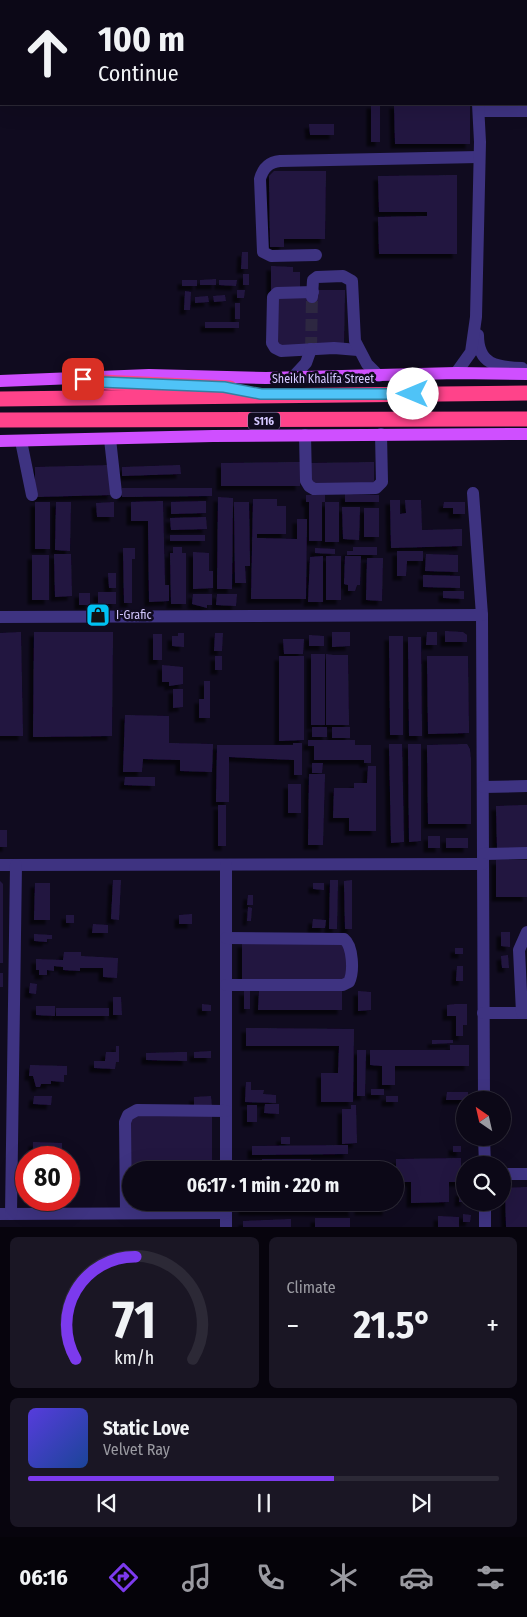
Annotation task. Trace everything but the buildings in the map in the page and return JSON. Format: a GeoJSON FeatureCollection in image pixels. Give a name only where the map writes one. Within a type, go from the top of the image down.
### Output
{"type":"FeatureCollection","features":[{"type":"Feature","properties":{"kind":"highway"},"geometry":{"type":"LineString","coordinates":[[83,379],[101,382],[224,387],[261,394]]}},
{"type":"Feature","properties":{"kind":"highway","name":"Sheikh Khalifa Street"},"geometry":{"type":"LineString","coordinates":[[0,398],[261,394],[527,393]]}},
{"type":"Feature","properties":{"kind":"highway","name":"S116"},"geometry":{"type":"LineString","coordinates":[[0,420],[527,419]]}},
{"type":"Feature","properties":{"kind":"highway"},"geometry":{"type":"LineString","coordinates":[[0,429],[35,420]]}},
{"type":"Feature","properties":{"kind":"main road"},"geometry":{"type":"LineString","coordinates":[[0,381],[149,375],[293,377],[456,373],[527,374]]}},
{"type":"Feature","properties":{"kind":"main road"},"geometry":{"type":"LineString","coordinates":[[0,441],[302,435],[527,434]]}},
{"type":"Feature","properties":{"kind":"street"},"geometry":{"type":"LineString","coordinates":[[456,373],[472,352],[476,317],[479,107],[527,111]]}},
{"type":"Feature","properties":{"kind":"street"},"geometry":{"type":"LineString","coordinates":[[316,255],[271,256],[263,252],[260,179],[264,168],[269,164],[280,160],[479,157]]}},
{"type":"Feature","properties":{"kind":"street"},"geometry":{"type":"LineString","coordinates":[[358,350],[334,348],[280,351],[273,346],[272,300],[277,293],[313,294],[313,280],[317,277],[343,276],[352,281],[354,333],[358,350],[367,364],[379,376]]}},
{"type":"Feature","properties":{"kind":"street"},"geometry":{"type":"LineString","coordinates":[[476,317],[479,348],[486,359],[502,367],[527,368]]}},
{"type":"Feature","properties":{"kind":"street"},"geometry":{"type":"LineString","coordinates":[[293,377],[306,363],[311,350]]}},
{"type":"Feature","properties":{"kind":"street"},"geometry":{"type":"LineString","coordinates":[[302,435],[306,481],[309,486],[314,488],[376,488],[382,482],[381,434]]}},
{"type":"Feature","properties":{"kind":"street"},"geometry":{"type":"LineString","coordinates":[[301,484],[302,435]]}},
{"type":"Feature","properties":{"kind":"street"},"geometry":{"type":"LineString","coordinates":[[110,438],[116,493]]}},
{"type":"Feature","properties":{"kind":"street"},"geometry":{"type":"LineString","coordinates":[[21,441],[32,496]]}},
{"type":"Feature","properties":{"kind":"street"},"geometry":{"type":"LineString","coordinates":[[473,493],[482,615],[484,1091]]}},
{"type":"Feature","properties":{"kind":"street"},"geometry":{"type":"LineString","coordinates":[[0,617],[482,615]]}},
{"type":"Feature","properties":{"kind":"street"},"geometry":{"type":"LineString","coordinates":[[484,787],[527,786]]}},
{"type":"Feature","properties":{"kind":"street"},"geometry":{"type":"LineString","coordinates":[[0,865],[226,865],[483,859],[527,854]]}},
{"type":"Feature","properties":{"kind":"street"},"geometry":{"type":"LineString","coordinates":[[16,865],[5,1214],[166,1211]]}},
{"type":"Feature","properties":{"kind":"street"},"geometry":{"type":"LineString","coordinates":[[226,865],[226,1161]]}},
{"type":"Feature","properties":{"kind":"street"},"geometry":{"type":"LineString","coordinates":[[483,1013],[524,1012],[524,983],[519,950],[527,932]]}},
{"type":"Feature","properties":{"kind":"street"},"geometry":{"type":"LineString","coordinates":[[226,938],[344,939],[350,948],[351,976],[349,982],[343,985],[226,985]]}},
{"type":"Feature","properties":{"kind":"street"},"geometry":{"type":"LineString","coordinates":[[126,1213],[125,1122],[128,1115],[137,1110],[226,1111]]}},
{"type":"Feature","properties":{"kind":"street"},"geometry":{"type":"LineString","coordinates":[[511,1174],[527,1174]]}},
{"type":"Feature","properties":{"kind":"street"},"geometry":{"type":"LineString","coordinates":[[511,1183],[527,1182]]}},
{"type":"Feature","properties":{"kind":"street"},"geometry":{"type":"LineString","coordinates":[[226,1211],[226,1227]]}},
{"type":"Feature","properties":{"kind":"street"},"geometry":{"type":"LineString","coordinates":[[485,1211],[485,1227]]}},
{"type":"Feature","properties":{"kind":"tunnel"},"geometry":{"type":"LineString","coordinates":[[311,349],[312,297]]}},
{"type":"Feature","properties":{"kind":"place","name":"I-Grafic"},"geometry":{"type":"Point","coordinates":[98,615]}},
{"type":"Feature","properties":{"kind":"route"},"geometry":{"type":"LineString","coordinates":[[83,379],[101,382],[224,387],[261,394],[413,394]]}}]}
